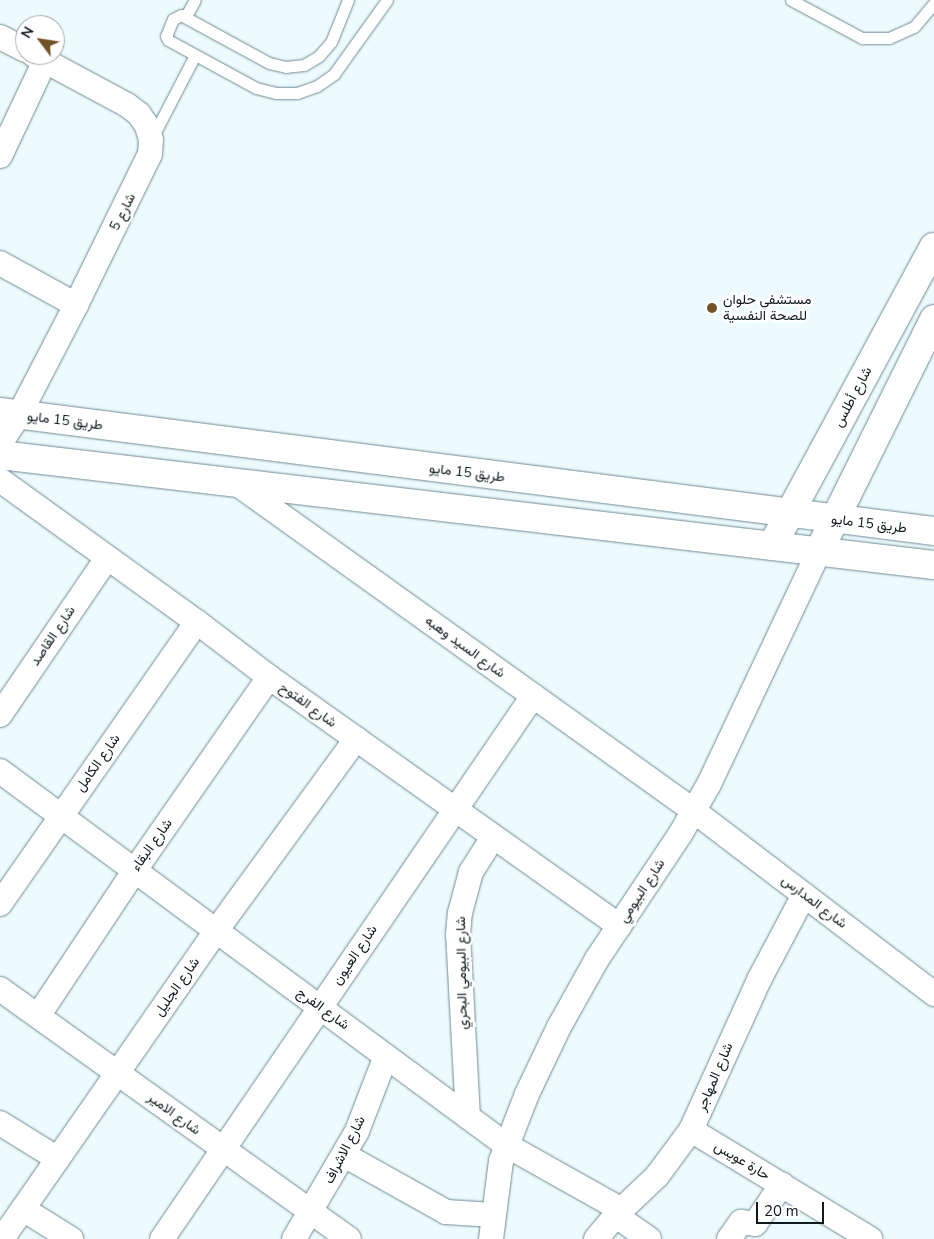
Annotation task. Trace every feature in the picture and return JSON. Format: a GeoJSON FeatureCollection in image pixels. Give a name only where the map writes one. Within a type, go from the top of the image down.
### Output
{"type":"FeatureCollection","features":[{"type":"Feature","properties":{"kind":"main road","name":"شارع أطلس"},"geometry":{"type":"LineString","coordinates":[[772,546],[934,247]]}},
{"type":"Feature","properties":{"kind":"main road"},"geometry":{"type":"LineString","coordinates":[[819,551],[833,519],[934,319]]}},
{"type":"Feature","properties":{"kind":"main road","name":"طريق 15 مايو"},"geometry":{"type":"LineString","coordinates":[[9,414],[934,531]]}},
{"type":"Feature","properties":{"kind":"main road"},"geometry":{"type":"LineString","coordinates":[[0,455],[934,565]]}},
{"type":"Feature","properties":{"kind":"street"},"geometry":{"type":"LineString","coordinates":[[0,156],[16,65]]}},
{"type":"Feature","properties":{"kind":"street"},"geometry":{"type":"LineString","coordinates":[[48,65],[127,105],[139,114],[147,126],[151,140]]}},
{"type":"Feature","properties":{"kind":"street","name":"شارع 5"},"geometry":{"type":"LineString","coordinates":[[0,444],[9,414],[76,305],[145,168],[150,154],[151,140]]}},
{"type":"Feature","properties":{"kind":"street"},"geometry":{"type":"LineString","coordinates":[[0,263],[76,305]]}},
{"type":"Feature","properties":{"kind":"street","name":"شارع الفتوح"},"geometry":{"type":"LineString","coordinates":[[0,480],[197,622],[269,677],[619,926]]}},
{"type":"Feature","properties":{"kind":"street","name":"شارع السيد وهبه"},"geometry":{"type":"LineString","coordinates":[[236,483],[694,811]]}},
{"type":"Feature","properties":{"kind":"street","name":"شارع البيومي"},"geometry":{"type":"LineString","coordinates":[[491,1239],[498,1177],[506,1145],[527,1094],[559,1027],[597,959],[694,811],[723,757],[819,551]]}},
{"type":"Feature","properties":{"kind":"street","name":"شارع القاصد"},"geometry":{"type":"LineString","coordinates":[[0,715],[107,558]]}},
{"type":"Feature","properties":{"kind":"street","name":"شارع الكامل"},"geometry":{"type":"LineString","coordinates":[[0,904],[197,622]]}},
{"type":"Feature","properties":{"kind":"street","name":"شارع البقاء"},"geometry":{"type":"LineString","coordinates":[[38,1016],[134,870],[269,677]]}},
{"type":"Feature","properties":{"kind":"street","name":"شارع العيون"},"geometry":{"type":"LineString","coordinates":[[162,1239],[533,696]]}},
{"type":"Feature","properties":{"kind":"street","name":"شارع الجليل"},"geometry":{"type":"LineString","coordinates":[[2,1239],[216,931],[356,739]]}},
{"type":"Feature","properties":{"kind":"street","name":"شارع الفرج"},"geometry":{"type":"LineString","coordinates":[[0,771],[506,1145],[610,1204],[625,1223],[649,1239]]}},
{"type":"Feature","properties":{"kind":"street","name":"شارع المدارس"},"geometry":{"type":"LineString","coordinates":[[694,811],[934,994]]}},
{"type":"Feature","properties":{"kind":"street","name":"شارع البيومي البحري"},"geometry":{"type":"LineString","coordinates":[[468,1117],[458,934],[460,913],[471,872],[493,837]]}},
{"type":"Feature","properties":{"kind":"street","name":"شارع المهاجر"},"geometry":{"type":"LineString","coordinates":[[596,1239],[617,1214],[657,1176],[691,1130],[760,978],[804,895]]}},
{"type":"Feature","properties":{"kind":"street","name":"شارع الامير"},"geometry":{"type":"LineString","coordinates":[[0,988],[349,1239]]}},
{"type":"Feature","properties":{"kind":"street","name":"شارع الاشراف"},"geometry":{"type":"LineString","coordinates":[[294,1239],[357,1131],[386,1056]]}},
{"type":"Feature","properties":{"kind":"street"},"geometry":{"type":"LineString","coordinates":[[0,1123],[58,1159]]}},
{"type":"Feature","properties":{"kind":"street","name":"حارة عويس"},"geometry":{"type":"LineString","coordinates":[[691,1130],[870,1239]]}},
{"type":"Feature","properties":{"kind":"street"},"geometry":{"type":"LineString","coordinates":[[344,1155],[446,1212],[494,1215]]}},
{"type":"Feature","properties":{"kind":"street"},"geometry":{"type":"LineString","coordinates":[[729,1239],[741,1222],[755,1224],[782,1184]]}},
{"type":"Feature","properties":{"kind":"street"},"geometry":{"type":"LineString","coordinates":[[23,1209],[71,1239]]}},
{"type":"Feature","properties":{"kind":"lane"},"geometry":{"type":"LineString","coordinates":[[186,16],[195,0]]}},
{"type":"Feature","properties":{"kind":"lane"},"geometry":{"type":"LineString","coordinates":[[348,0],[331,42],[319,56],[304,64],[286,67],[268,63],[186,16],[176,16],[166,36],[168,40],[256,88],[276,94],[297,93],[317,86],[334,74],[387,0]]}},
{"type":"Feature","properties":{"kind":"lane"},"geometry":{"type":"LineString","coordinates":[[790,0],[862,38],[889,38],[914,27],[934,3]]}},
{"type":"Feature","properties":{"kind":"lane"},"geometry":{"type":"LineString","coordinates":[[151,140],[195,55]]}},
{"type":"Feature","properties":{"kind":"place","name":"مستشفي حلوان للصحة النفسية"},"geometry":{"type":"Point","coordinates":[712,308]}}]}
